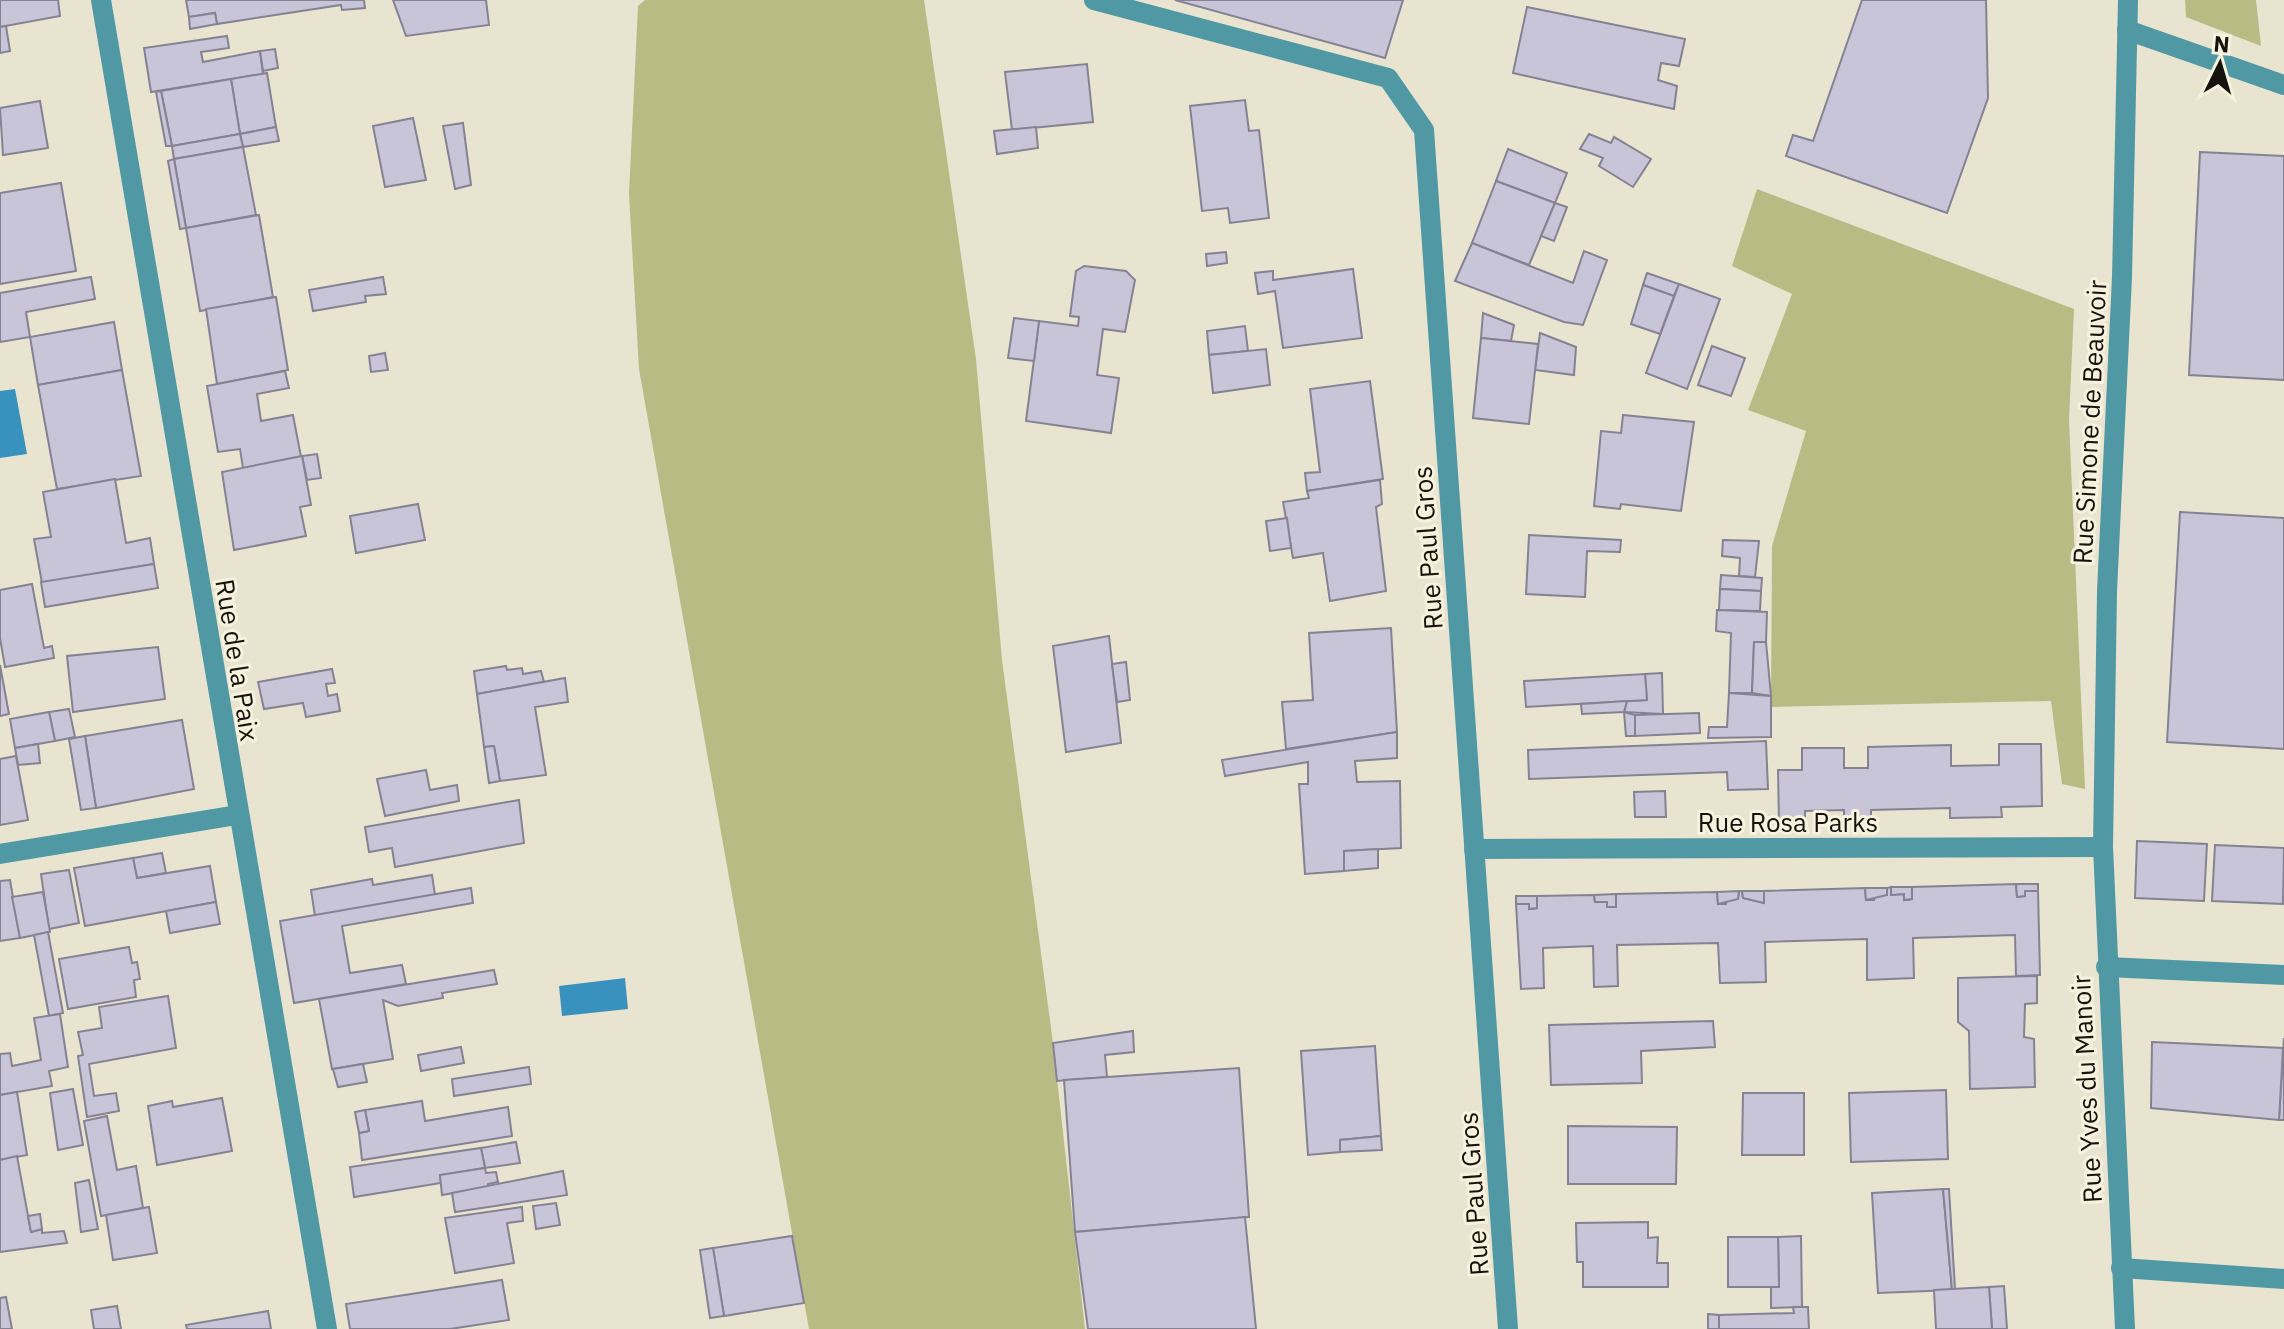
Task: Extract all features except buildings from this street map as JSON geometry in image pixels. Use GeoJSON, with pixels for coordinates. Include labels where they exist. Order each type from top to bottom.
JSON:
{"type":"FeatureCollection","features":[{"type":"Feature","properties":{"kind":"street","name":"Rue de la Paix"},"geometry":{"type":"LineString","coordinates":[[101,0],[237,815],[327,1329]]}},
{"type":"Feature","properties":{"kind":"street","name":"Rue Paul Gros"},"geometry":{"type":"LineString","coordinates":[[1094,0],[1388,78],[1424,130],[1508,1329]]}},
{"type":"Feature","properties":{"kind":"street","name":"Rue Simone de Beauvoir"},"geometry":{"type":"LineString","coordinates":[[2103,847],[2107,591],[2122,277],[2128,0]]}},
{"type":"Feature","properties":{"kind":"street"},"geometry":{"type":"LineString","coordinates":[[2127,30],[2284,85]]}},
{"type":"Feature","properties":{"kind":"street"},"geometry":{"type":"LineString","coordinates":[[0,854],[237,815]]}},
{"type":"Feature","properties":{"kind":"street","name":"Rue Rosa Parks"},"geometry":{"type":"LineString","coordinates":[[1474,849],[2103,847]]}},
{"type":"Feature","properties":{"kind":"street","name":"Rue Yves du Manoir"},"geometry":{"type":"LineString","coordinates":[[2103,847],[2106,967],[2125,1329]]}},
{"type":"Feature","properties":{"kind":"street"},"geometry":{"type":"LineString","coordinates":[[2106,967],[2284,975]]}},
{"type":"Feature","properties":{"kind":"street"},"geometry":{"type":"LineString","coordinates":[[2121,1268],[2284,1279]]}},
{"type":"Feature","properties":{"kind":"green space"},"geometry":{"type":"Polygon","coordinates":[[[645,0],[924,0],[976,359],[1002,660],[1053,1043],[1085,1329],[809,1329],[639,369],[629,194],[638,6],[645,0]]]}},
{"type":"Feature","properties":{"kind":"green space"},"geometry":{"type":"Polygon","coordinates":[[[2185,0],[2256,0],[2261,46],[2186,17],[2185,0]]]}},
{"type":"Feature","properties":{"kind":"green space"},"geometry":{"type":"Polygon","coordinates":[[[1757,189],[2074,309],[2069,420],[2085,789],[2062,784],[2051,701],[1771,707],[1772,546],[1806,431],[1748,410],[1792,294],[1732,266],[1757,189]]]}},
{"type":"Feature","properties":{"kind":"water"},"geometry":{"type":"Polygon","coordinates":[[[15,389],[27,454],[0,458],[0,391],[15,389]]]}},
{"type":"Feature","properties":{"kind":"water"},"geometry":{"type":"Polygon","coordinates":[[[625,978],[628,1009],[562,1016],[559,986],[625,978]]]}}]}
